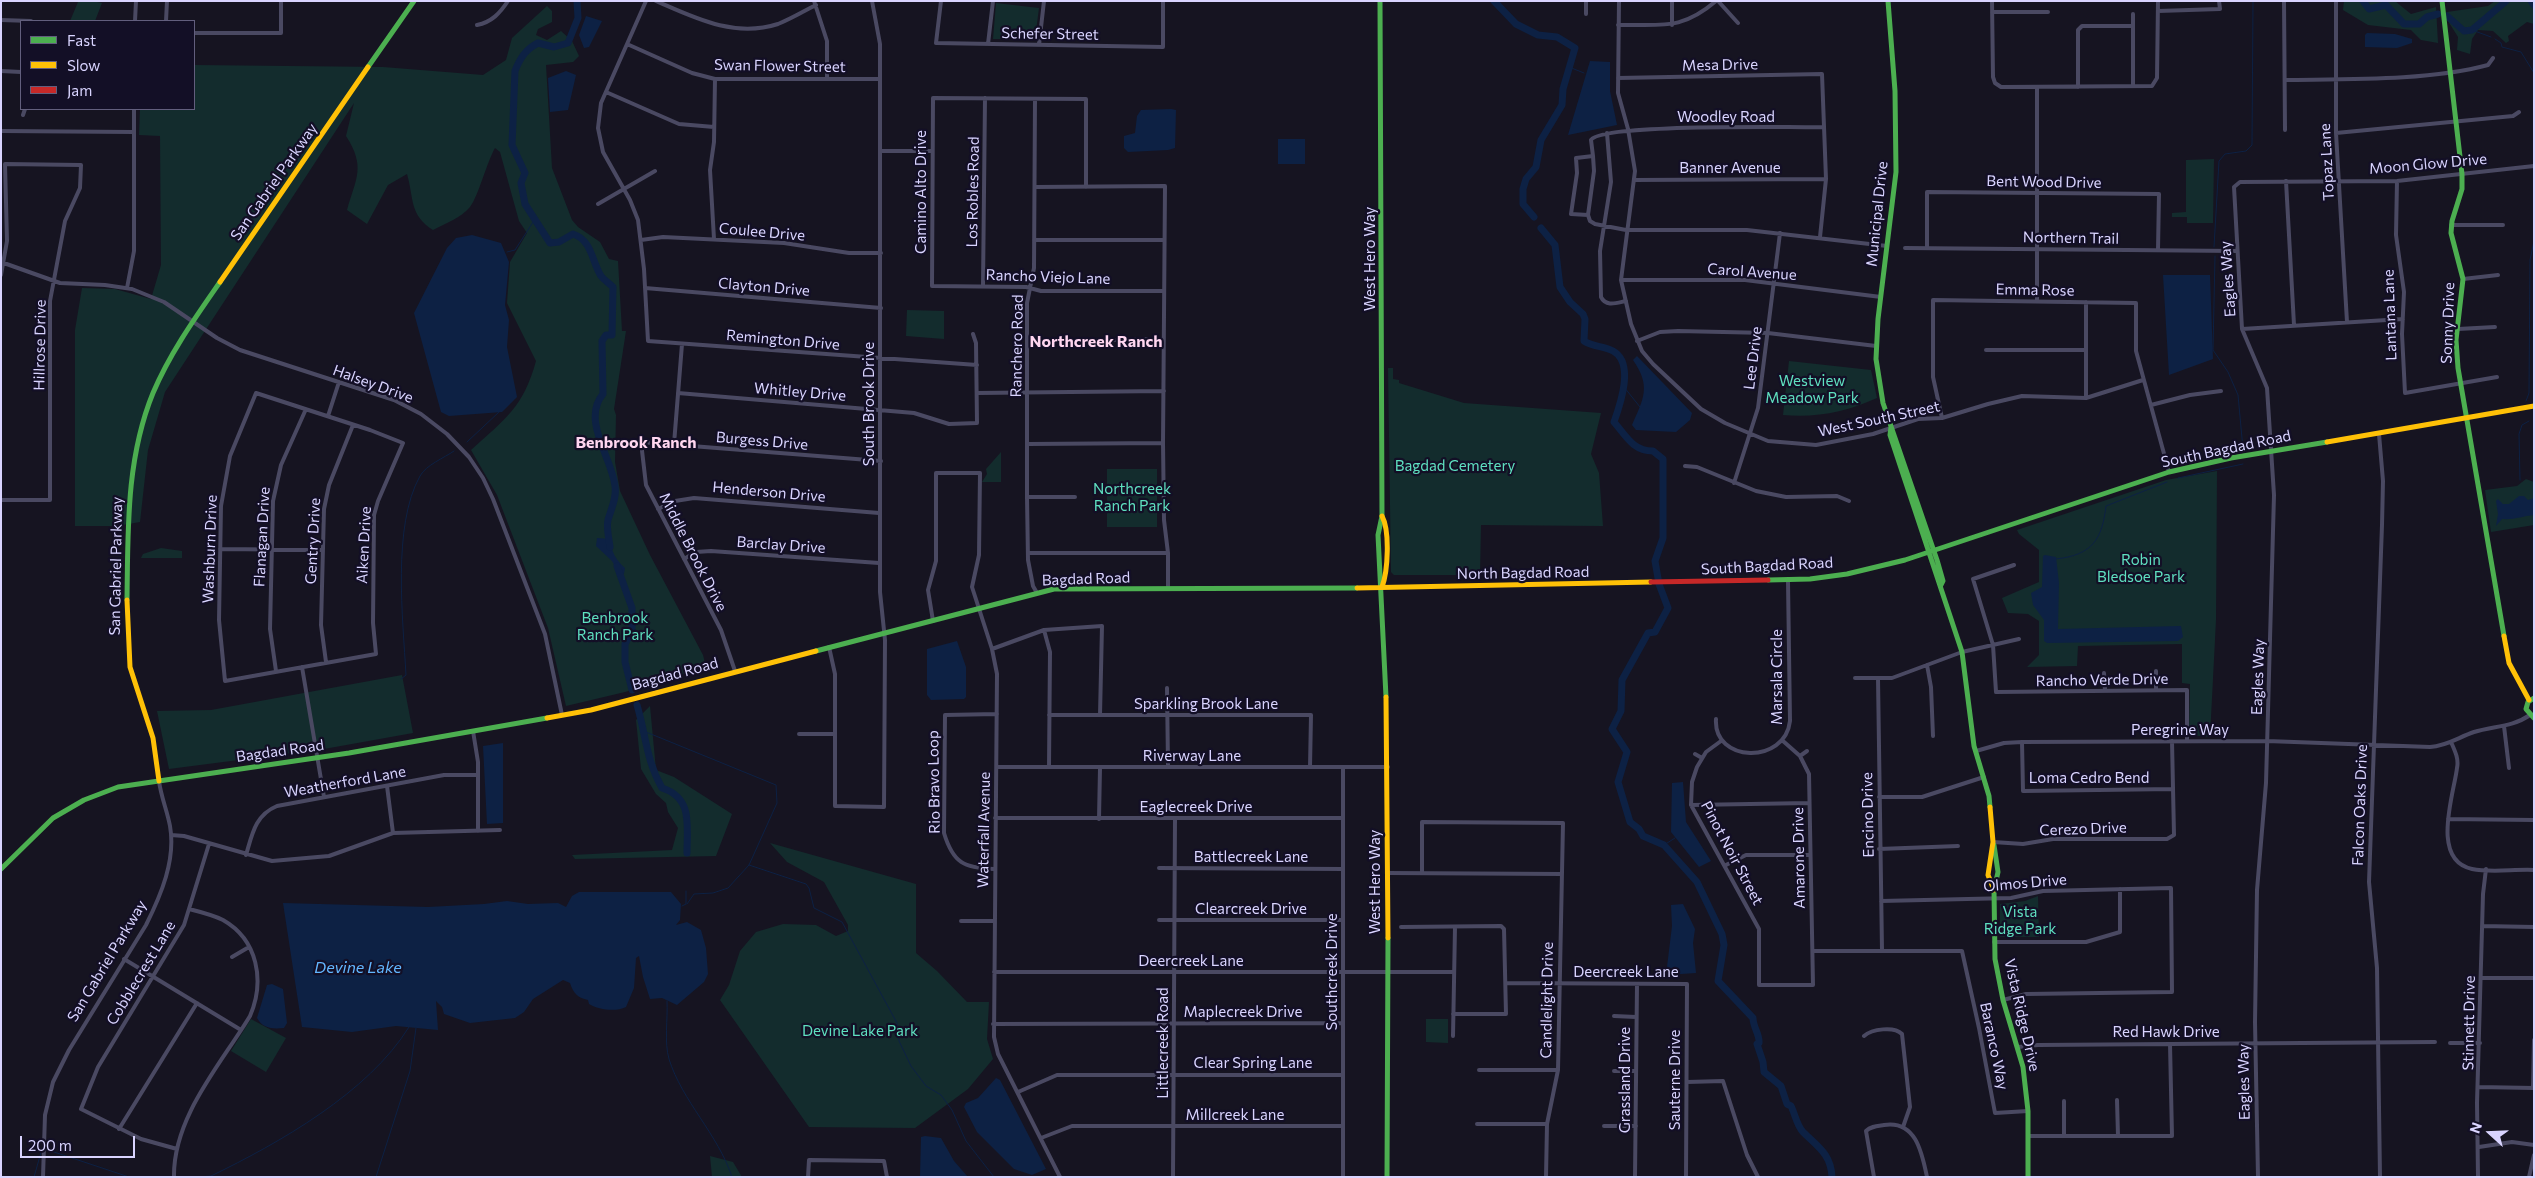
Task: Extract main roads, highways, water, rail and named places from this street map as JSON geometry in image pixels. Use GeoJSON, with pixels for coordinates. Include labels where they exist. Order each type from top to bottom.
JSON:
{"type":"FeatureCollection","features":[{"type":"Feature","properties":{"kind":"water"},"geometry":{"type":"Polygon","coordinates":[[[586,16],[602,21],[589,47],[584,48],[579,35],[586,16]]]}},
{"type":"Feature","properties":{"kind":"water"},"geometry":{"type":"Polygon","coordinates":[[[2367,33],[2395,34],[2412,39],[2412,43],[2397,48],[2365,47],[2365,35],[2367,33]]]}},
{"type":"Feature","properties":{"kind":"water"},"geometry":{"type":"Polygon","coordinates":[[[1590,61],[1610,62],[1610,91],[1617,125],[1568,135],[1590,61]]]}},
{"type":"Feature","properties":{"kind":"water"},"geometry":{"type":"Polygon","coordinates":[[[566,71],[576,75],[568,110],[550,112],[548,78],[566,71]]]}},
{"type":"Feature","properties":{"kind":"water"},"geometry":{"type":"Polygon","coordinates":[[[1141,110],[1176,110],[1175,148],[1128,152],[1124,148],[1124,136],[1135,133],[1137,116],[1141,110]]]}},
{"type":"Feature","properties":{"kind":"water"},"geometry":{"type":"Polygon","coordinates":[[[1278,139],[1305,139],[1305,164],[1278,164],[1278,139]]]}},
{"type":"Feature","properties":{"kind":"water"},"geometry":{"type":"Polygon","coordinates":[[[472,235],[501,243],[509,262],[505,305],[509,320],[507,347],[517,397],[502,412],[449,416],[441,412],[414,313],[447,248],[456,238],[472,235]]]}},
{"type":"Feature","properties":{"kind":"water"},"geometry":{"type":"Polygon","coordinates":[[[2163,275],[2210,275],[2213,359],[2169,375],[2163,275]]]}},
{"type":"Feature","properties":{"kind":"water"},"geometry":{"type":"Polygon","coordinates":[[[1637,356],[1692,413],[1690,420],[1676,432],[1636,430],[1632,425],[1644,392],[1642,377],[1633,360],[1637,356]]]}},
{"type":"Feature","properties":{"kind":"water"},"geometry":{"type":"Polygon","coordinates":[[[2519,496],[2524,496],[2528,500],[2534,498],[2534,515],[2502,519],[2496,526],[2498,514],[2496,501],[2498,499],[2503,504],[2509,504],[2519,496]]]}},
{"type":"Feature","properties":{"kind":"water"},"geometry":{"type":"Polygon","coordinates":[[[597,538],[611,539],[615,555],[625,568],[624,574],[618,572],[612,561],[596,546],[597,538]]]}},
{"type":"Feature","properties":{"kind":"water"},"geometry":{"type":"Polygon","coordinates":[[[2043,556],[2056,557],[2059,583],[2058,629],[2181,626],[2183,637],[2178,641],[2047,643],[2044,641],[2044,620],[2033,605],[2031,593],[2042,587],[2043,556]]]}},
{"type":"Feature","properties":{"kind":"water"},"geometry":{"type":"Polygon","coordinates":[[[957,641],[966,667],[966,697],[964,699],[931,700],[927,695],[927,649],[957,641]]]}},
{"type":"Feature","properties":{"kind":"water"},"geometry":{"type":"Polygon","coordinates":[[[503,743],[503,823],[487,824],[483,746],[503,743]]]}},
{"type":"Feature","properties":{"kind":"water"},"geometry":{"type":"Polygon","coordinates":[[[1683,782],[1686,822],[1711,861],[1699,867],[1671,832],[1672,783],[1683,782]]]}},
{"type":"Feature","properties":{"kind":"water","name":"Devine Lake"},"geometry":{"type":"Polygon","coordinates":[[[579,892],[671,892],[681,904],[680,920],[676,925],[687,922],[701,930],[706,948],[708,974],[704,982],[677,1005],[662,998],[650,999],[639,956],[636,958],[634,988],[626,1007],[622,1009],[608,1010],[593,1006],[589,1004],[588,1000],[576,994],[570,983],[563,980],[533,999],[524,1012],[515,1018],[470,1023],[444,1014],[442,1007],[436,1001],[438,1030],[396,1026],[352,1032],[302,1027],[283,903],[428,907],[507,901],[528,904],[558,903],[566,907],[572,896],[579,892]]]}},
{"type":"Feature","properties":{"kind":"water"},"geometry":{"type":"Polygon","coordinates":[[[1683,904],[1695,929],[1693,943],[1696,973],[1666,975],[1672,926],[1671,905],[1683,904]]]}},
{"type":"Feature","properties":{"kind":"water"},"geometry":{"type":"Polygon","coordinates":[[[272,984],[283,989],[287,1023],[284,1028],[265,1026],[257,1018],[267,985],[272,984]]]}},
{"type":"Feature","properties":{"kind":"water"},"geometry":{"type":"Polygon","coordinates":[[[996,1078],[1000,1080],[1046,1169],[1032,1175],[1014,1169],[977,1132],[964,1107],[966,1103],[978,1098],[996,1078]]]}},
{"type":"Feature","properties":{"kind":"water"},"geometry":{"type":"Polygon","coordinates":[[[921,1137],[941,1138],[954,1161],[968,1177],[920,1177],[921,1137]]]}},
{"type":"Feature","properties":{"kind":"waterway"},"geometry":{"type":"LineString","coordinates":[[577,1],[578,18],[568,43],[554,47],[538,43],[527,51],[517,66],[515,71],[512,145],[525,173],[521,183],[525,204],[550,243],[559,242],[573,234],[579,237],[588,246],[601,276],[613,287],[612,335],[606,335],[602,341],[603,394],[597,404],[595,415],[596,427],[615,486],[614,499],[607,523],[610,547]]}},
{"type":"Feature","properties":{"kind":"waterway"},"geometry":{"type":"LineString","coordinates":[[1494,1],[1516,24],[1538,35],[1557,37],[1575,48],[1563,89],[1562,105],[1541,140],[1536,167],[1526,179],[1523,189],[1523,204],[1534,217]]}},
{"type":"Feature","properties":{"kind":"waterway"},"geometry":{"type":"LineString","coordinates":[[2214,247],[2219,161],[2225,154],[2246,151],[2252,145],[2253,1]]}},
{"type":"Feature","properties":{"kind":"waterway"},"geometry":{"type":"LineString","coordinates":[[2363,1],[2369,9],[2386,5],[2404,24],[2419,24],[2427,17],[2438,14]]}},
{"type":"Feature","properties":{"kind":"waterway"},"geometry":{"type":"LineString","coordinates":[[2447,16],[2464,31],[2472,30],[2506,1]]}},
{"type":"Feature","properties":{"kind":"waterway"},"geometry":{"type":"LineString","coordinates":[[2531,1],[2534,5]]}},
{"type":"Feature","properties":{"kind":"waterway"},"geometry":{"type":"LineString","coordinates":[[2472,30],[2491,37]]}},
{"type":"Feature","properties":{"kind":"waterway"},"geometry":{"type":"LineString","coordinates":[[2495,39],[2501,43],[2502,47],[2521,52],[2534,73]]}},
{"type":"Feature","properties":{"kind":"waterway"},"geometry":{"type":"LineString","coordinates":[[1569,67],[1584,73]]}},
{"type":"Feature","properties":{"kind":"waterway"},"geometry":{"type":"LineString","coordinates":[[507,252],[515,250],[535,219]]}},
{"type":"Feature","properties":{"kind":"waterway"},"geometry":{"type":"LineString","coordinates":[[1541,228],[1555,245],[1560,287],[1570,302],[1583,314],[1585,319],[1584,341],[1613,351],[1620,357],[1625,374],[1624,385],[1614,422],[1635,446],[1653,451],[1663,459],[1663,538],[1655,561],[1659,584],[1668,608],[1655,632],[1648,633],[1622,680],[1621,711],[1612,729],[1627,752],[1618,782],[1630,822],[1639,829],[1643,836],[1664,845],[1697,882],[1722,934],[1724,945],[1718,981],[1753,1018],[1764,1072],[1781,1086],[1787,1104],[1791,1106],[1801,1129],[1819,1147],[1829,1162],[1832,1177]]}},
{"type":"Feature","properties":{"kind":"waterway"},"geometry":{"type":"LineString","coordinates":[[2526,401],[2529,393],[2530,260],[2534,241]]}},
{"type":"Feature","properties":{"kind":"waterway"},"geometry":{"type":"LineString","coordinates":[[2215,256],[2213,350],[2228,372],[2238,395],[2243,449]]}},
{"type":"Feature","properties":{"kind":"waterway"},"geometry":{"type":"LineString","coordinates":[[1624,387],[1640,407]]}},
{"type":"Feature","properties":{"kind":"waterway"},"geometry":{"type":"LineString","coordinates":[[467,442],[499,412]]}},
{"type":"Feature","properties":{"kind":"waterway"},"geometry":{"type":"LineString","coordinates":[[2520,480],[2519,434],[2522,425],[2529,421]]}},
{"type":"Feature","properties":{"kind":"waterway"},"geometry":{"type":"LineString","coordinates":[[401,679],[406,675],[401,573],[402,546],[411,497],[423,472],[454,451]]}},
{"type":"Feature","properties":{"kind":"waterway"},"geometry":{"type":"LineString","coordinates":[[2178,478],[2243,464]]}},
{"type":"Feature","properties":{"kind":"waterway"},"geometry":{"type":"LineString","coordinates":[[2056,559],[2078,554],[2093,544],[2102,528],[2106,506],[2167,482]]}},
{"type":"Feature","properties":{"kind":"waterway"},"geometry":{"type":"LineString","coordinates":[[617,566],[632,608],[632,631],[625,644],[625,662],[632,690]]}},
{"type":"Feature","properties":{"kind":"waterway"},"geometry":{"type":"LineString","coordinates":[[637,705],[649,757],[657,778],[662,788],[679,798],[684,806],[687,823],[687,853]]}},
{"type":"Feature","properties":{"kind":"waterway"},"geometry":{"type":"LineString","coordinates":[[646,732],[776,785],[777,803],[749,865],[728,888],[713,893],[694,894],[687,904]]}},
{"type":"Feature","properties":{"kind":"waterway"},"geometry":{"type":"LineString","coordinates":[[1664,845],[1675,838]]}},
{"type":"Feature","properties":{"kind":"waterway"},"geometry":{"type":"LineString","coordinates":[[749,865],[806,884],[809,888],[814,908],[842,922],[897,1023],[899,1041],[911,1066],[926,1086],[941,1095],[952,1110],[966,1141],[994,1177]]}},
{"type":"Feature","properties":{"kind":"waterway"},"geometry":{"type":"LineString","coordinates":[[682,906],[686,904],[686,891]]}},
{"type":"Feature","properties":{"kind":"waterway"},"geometry":{"type":"LineString","coordinates":[[667,1001],[666,1038],[669,1059],[682,1089],[718,1146],[732,1177]]}},
{"type":"Feature","properties":{"kind":"waterway"},"geometry":{"type":"LineString","coordinates":[[200,1177],[211,1176],[237,1163],[293,1132],[320,1114],[370,1073],[392,1051],[409,1027]]}},
{"type":"Feature","properties":{"kind":"waterway"},"geometry":{"type":"LineString","coordinates":[[376,1177],[410,1071],[416,1028]]}},
{"type":"Feature","properties":{"kind":"waterway"},"geometry":{"type":"LineString","coordinates":[[34,1177],[42,1149]]}},
{"type":"Feature","properties":{"kind":"waterway"},"geometry":{"type":"LineString","coordinates":[[45,1149],[129,1177]]}},
{"type":"Feature","properties":{"kind":"district","name":"Northcreek Ranch"},"geometry":{"type":"Point","coordinates":[1096,342]}},
{"type":"Feature","properties":{"kind":"district","name":"Benbrook Ranch"},"geometry":{"type":"Point","coordinates":[636,443]}},
{"type":"Feature","properties":{"kind":"park label","name":"Westview Meadow Park"},"geometry":{"type":"Point","coordinates":[1812,390]}},
{"type":"Feature","properties":{"kind":"park label","name":"Bagdad Cemetery"},"geometry":{"type":"Point","coordinates":[1455,466]}},
{"type":"Feature","properties":{"kind":"park label","name":"Northcreek Ranch Park"},"geometry":{"type":"Point","coordinates":[1132,498]}},
{"type":"Feature","properties":{"kind":"park label","name":"Robin Bledsoe Park"},"geometry":{"type":"Point","coordinates":[2141,568]}},
{"type":"Feature","properties":{"kind":"park label","name":"Benbrook Ranch Park"},"geometry":{"type":"Point","coordinates":[615,626]}},
{"type":"Feature","properties":{"kind":"park label","name":"Vista Ridge Park"},"geometry":{"type":"Point","coordinates":[2020,920]}},
{"type":"Feature","properties":{"kind":"park label","name":"Devine Lake Park"},"geometry":{"type":"Point","coordinates":[860,1031]}}]}
